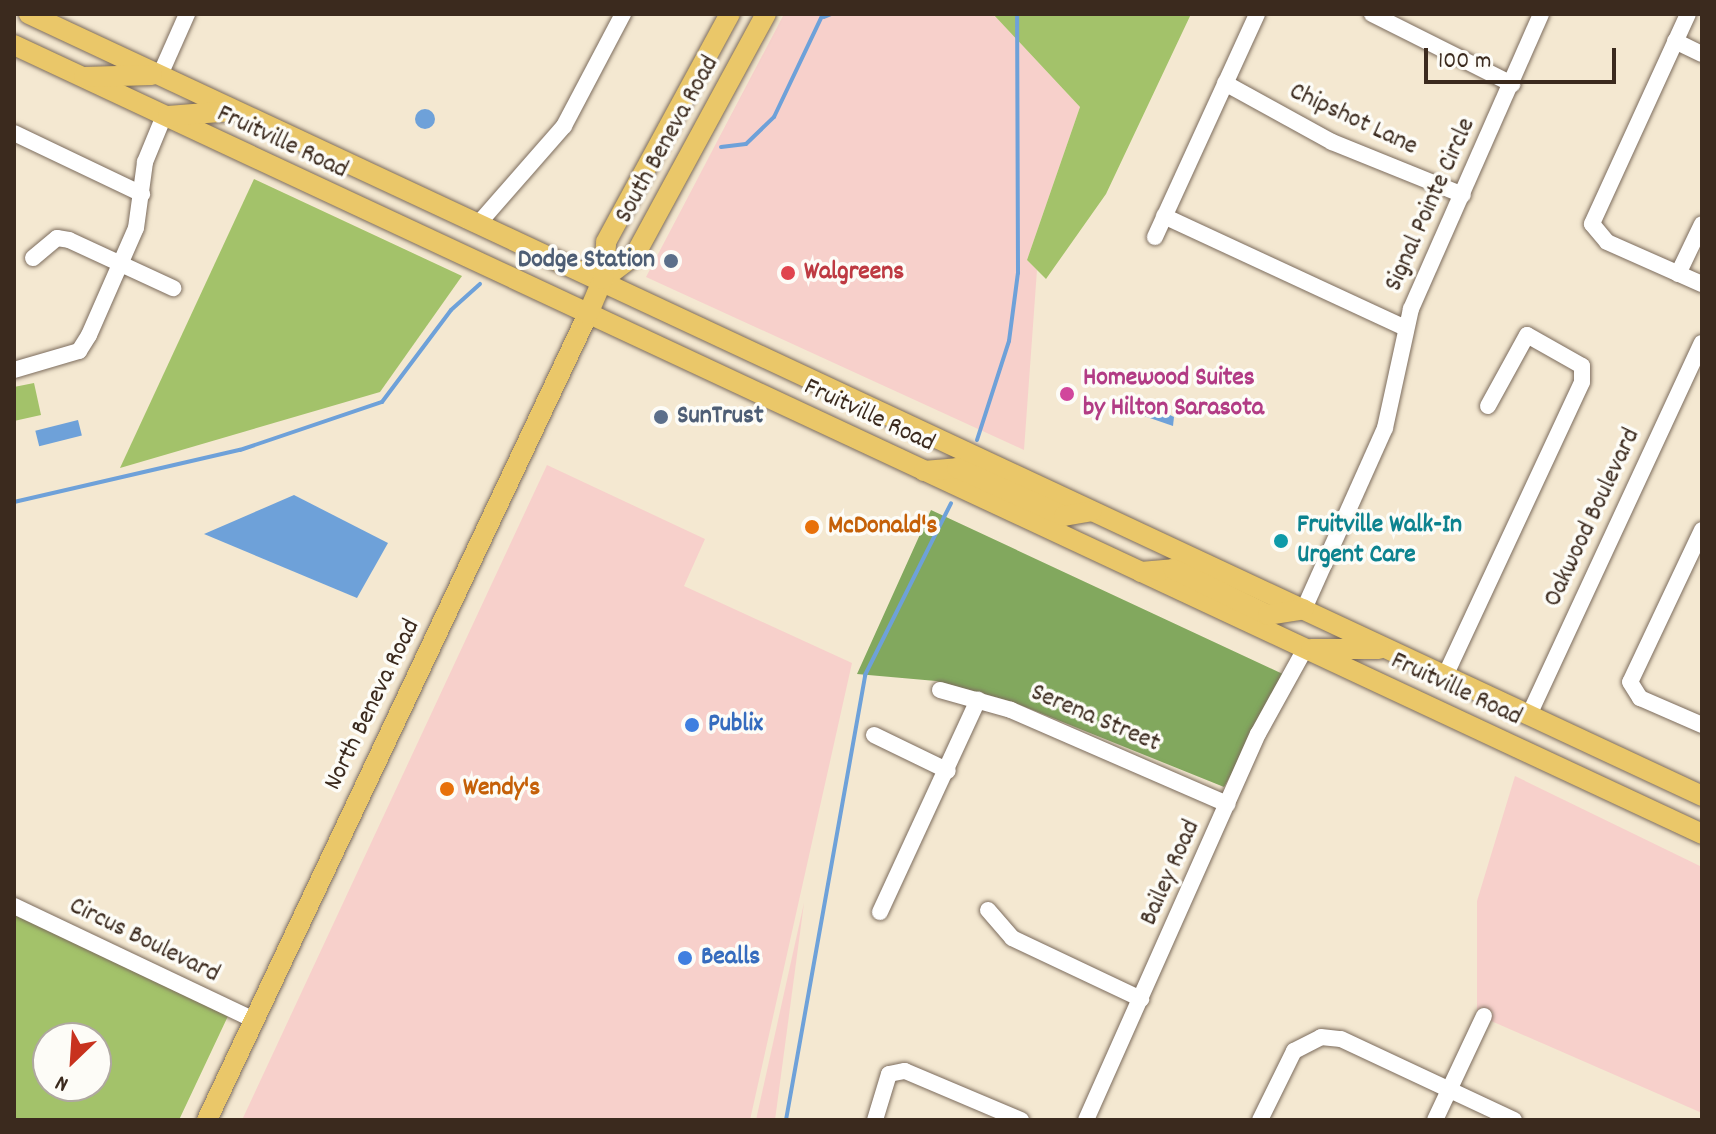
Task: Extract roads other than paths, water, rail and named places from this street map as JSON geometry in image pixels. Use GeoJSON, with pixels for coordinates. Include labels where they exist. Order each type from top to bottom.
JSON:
{"type":"FeatureCollection","features":[{"type":"Feature","properties":{"kind":"main road","name":"Fruitville Road"},"geometry":{"type":"LineString","coordinates":[[29,14],[603,279],[1702,796]]}},
{"type":"Feature","properties":{"kind":"main road","name":"South Beneva Road"},"geometry":{"type":"LineString","coordinates":[[588,314],[603,279],[606,242],[730,14]]}},
{"type":"Feature","properties":{"kind":"main road","name":"South Beneva Road"},"geometry":{"type":"LineString","coordinates":[[603,279],[635,255],[766,14]]}},
{"type":"Feature","properties":{"kind":"main road","name":"Fruitville Road"},"geometry":{"type":"LineString","coordinates":[[14,45],[1702,834]]}},
{"type":"Feature","properties":{"kind":"main road"},"geometry":{"type":"LineString","coordinates":[[80,77],[160,75]]}},
{"type":"Feature","properties":{"kind":"main road"},"geometry":{"type":"LineString","coordinates":[[164,116],[236,111]]}},
{"type":"Feature","properties":{"kind":"main road","name":"North Beneva Road"},"geometry":{"type":"LineString","coordinates":[[207,1120],[588,314]]}},
{"type":"Feature","properties":{"kind":"main road"},"geometry":{"type":"LineString","coordinates":[[924,471],[957,468],[1064,516],[1092,511]]}},
{"type":"Feature","properties":{"kind":"main road"},"geometry":{"type":"LineString","coordinates":[[1137,572],[1173,569],[1268,615],[1304,609]]}},
{"type":"Feature","properties":{"kind":"main road"},"geometry":{"type":"LineString","coordinates":[[1305,649],[1387,649]]}},
{"type":"Feature","properties":{"kind":"street"},"geometry":{"type":"LineString","coordinates":[[160,75],[187,14]]}},
{"type":"Feature","properties":{"kind":"street"},"geometry":{"type":"LineString","coordinates":[[479,223],[564,126],[623,14]]}},
{"type":"Feature","properties":{"kind":"street"},"geometry":{"type":"LineString","coordinates":[[1155,237],[1257,14]]}},
{"type":"Feature","properties":{"kind":"street"},"geometry":{"type":"LineString","coordinates":[[1372,14],[1512,84]]}},
{"type":"Feature","properties":{"kind":"street","name":"Signal Pointe Circle"},"geometry":{"type":"LineString","coordinates":[[1304,609],[1385,428],[1403,327],[1541,14]]}},
{"type":"Feature","properties":{"kind":"street"},"geometry":{"type":"LineString","coordinates":[[1688,14],[1592,224],[1607,242],[1702,284]]}},
{"type":"Feature","properties":{"kind":"street"},"geometry":{"type":"LineString","coordinates":[[1675,41],[1702,54]]}},
{"type":"Feature","properties":{"kind":"street","name":"Chipshot Lane"},"geometry":{"type":"LineString","coordinates":[[1225,83],[1332,142],[1463,195]]}},
{"type":"Feature","properties":{"kind":"street"},"geometry":{"type":"LineString","coordinates":[[14,370],[79,351],[121,263],[164,116]]}},
{"type":"Feature","properties":{"kind":"street"},"geometry":{"type":"LineString","coordinates":[[14,133],[142,194]]}},
{"type":"Feature","properties":{"kind":"street","name":"Signal Pointe Circle"},"geometry":{"type":"LineString","coordinates":[[1164,216],[1403,327]]}},
{"type":"Feature","properties":{"kind":"street"},"geometry":{"type":"LineString","coordinates":[[1678,274],[1702,224]]}},
{"type":"Feature","properties":{"kind":"street"},"geometry":{"type":"LineString","coordinates":[[33,258],[57,238],[173,288]]}},
{"type":"Feature","properties":{"kind":"street"},"geometry":{"type":"LineString","coordinates":[[1445,676],[1584,373],[1574,357],[1527,335],[1488,406]]}},
{"type":"Feature","properties":{"kind":"street","name":"Oakwood Boulevard"},"geometry":{"type":"LineString","coordinates":[[1529,715],[1702,343]]}},
{"type":"Feature","properties":{"kind":"street"},"geometry":{"type":"LineString","coordinates":[[1702,530],[1630,682],[1640,698],[1702,725]]}},
{"type":"Feature","properties":{"kind":"street","name":"Bailey Road"},"geometry":{"type":"LineString","coordinates":[[1086,1120],[1227,804],[1305,649]]}},
{"type":"Feature","properties":{"kind":"street","name":"Serena Street"},"geometry":{"type":"LineString","coordinates":[[940,690],[978,700],[1227,804]]}},
{"type":"Feature","properties":{"kind":"street"},"geometry":{"type":"LineString","coordinates":[[880,912],[948,771],[978,700]]}},
{"type":"Feature","properties":{"kind":"street"},"geometry":{"type":"LineString","coordinates":[[874,735],[948,771]]}},
{"type":"Feature","properties":{"kind":"street","name":"Circus Boulevard"},"geometry":{"type":"LineString","coordinates":[[14,906],[254,1020]]}},
{"type":"Feature","properties":{"kind":"street"},"geometry":{"type":"LineString","coordinates":[[988,910],[1012,938],[1141,999]]}},
{"type":"Feature","properties":{"kind":"street"},"geometry":{"type":"LineString","coordinates":[[1435,1120],[1484,1016]]}},
{"type":"Feature","properties":{"kind":"street"},"geometry":{"type":"LineString","coordinates":[[1260,1120],[1288,1060],[1310,1040],[1341,1039],[1514,1120]]}},
{"type":"Feature","properties":{"kind":"street"},"geometry":{"type":"LineString","coordinates":[[875,1120],[889,1074],[919,1072],[1021,1120]]}},
{"type":"Feature","properties":{"kind":"water"},"geometry":{"type":"Polygon","coordinates":[[[425,109],[432,112],[435,119],[432,126],[425,129],[418,126],[415,119],[418,112],[425,109]]]}},
{"type":"Feature","properties":{"kind":"water"},"geometry":{"type":"Polygon","coordinates":[[[1152,406],[1174,417],[1173,426],[1144,416],[1152,406]]]}},
{"type":"Feature","properties":{"kind":"water"},"geometry":{"type":"Polygon","coordinates":[[[78,420],[82,436],[39,446],[35,431],[78,420]]]}},
{"type":"Feature","properties":{"kind":"water"},"geometry":{"type":"Polygon","coordinates":[[[294,495],[388,543],[357,598],[204,534],[294,495]]]}},
{"type":"Feature","properties":{"kind":"waterway"},"geometry":{"type":"LineString","coordinates":[[721,147],[746,144],[774,117],[823,14]]}},
{"type":"Feature","properties":{"kind":"waterway"},"geometry":{"type":"LineString","coordinates":[[824,17],[831,14]]}},
{"type":"Feature","properties":{"kind":"waterway"},"geometry":{"type":"LineString","coordinates":[[977,440],[1009,341],[1018,273],[1017,14]]}},
{"type":"Feature","properties":{"kind":"waterway"},"geometry":{"type":"LineString","coordinates":[[14,502],[240,450],[382,402],[451,310],[480,284]]}},
{"type":"Feature","properties":{"kind":"waterway"},"geometry":{"type":"LineString","coordinates":[[786,1120],[865,675],[951,503]]}},
{"type":"Feature","properties":{"kind":"place","name":"Dodge Station"},"geometry":{"type":"Point","coordinates":[671,261]}},
{"type":"Feature","properties":{"kind":"place","name":"Walgreens"},"geometry":{"type":"Point","coordinates":[788,273]}},
{"type":"Feature","properties":{"kind":"place","name":"Homewood Suites by Hilton Sarasota"},"geometry":{"type":"Point","coordinates":[1067,394]}},
{"type":"Feature","properties":{"kind":"place","name":"SunTrust"},"geometry":{"type":"Point","coordinates":[661,417]}},
{"type":"Feature","properties":{"kind":"place","name":"McDonald's"},"geometry":{"type":"Point","coordinates":[812,527]}},
{"type":"Feature","properties":{"kind":"place","name":"Fruitville Walk-In Urgent Care"},"geometry":{"type":"Point","coordinates":[1281,541]}},
{"type":"Feature","properties":{"kind":"place","name":"Publix"},"geometry":{"type":"Point","coordinates":[692,725]}},
{"type":"Feature","properties":{"kind":"place","name":"Wendy's"},"geometry":{"type":"Point","coordinates":[447,789]}},
{"type":"Feature","properties":{"kind":"place","name":"Bealls"},"geometry":{"type":"Point","coordinates":[685,958]}}]}
